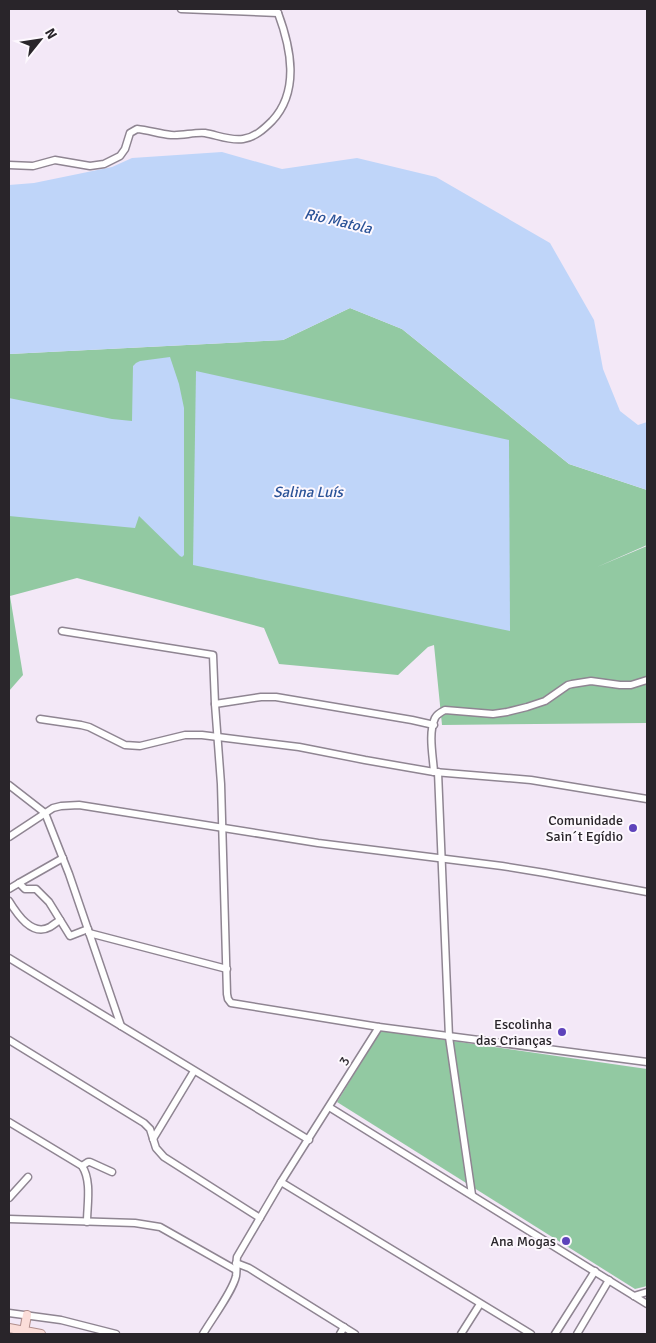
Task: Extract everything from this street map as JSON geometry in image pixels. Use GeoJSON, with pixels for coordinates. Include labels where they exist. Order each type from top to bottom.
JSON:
{"type":"FeatureCollection","features":[{"type":"Feature","properties":{"kind":"main road"},"geometry":{"type":"LineString","coordinates":[[24,1331],[27,1315]]}},
{"type":"Feature","properties":{"kind":"main road"},"geometry":{"type":"LineString","coordinates":[[9,1328],[41,1334]]}},
{"type":"Feature","properties":{"kind":"street"},"geometry":{"type":"LineString","coordinates":[[9,166],[33,166],[55,160],[90,166],[104,164],[120,156],[125,149],[130,133],[137,129],[169,135],[198,133],[242,139],[255,136],[266,127],[282,108],[290,86],[289,47],[279,11],[181,9]]}},
{"type":"Feature","properties":{"kind":"street"},"geometry":{"type":"LineString","coordinates":[[62,631],[213,655],[221,784],[227,994],[231,1003],[449,1037],[647,1062]]}},
{"type":"Feature","properties":{"kind":"street"},"geometry":{"type":"LineString","coordinates":[[472,1195],[449,1037],[436,772],[432,745],[435,717],[445,710],[493,714],[527,708],[545,701],[572,684],[591,681],[620,686],[647,680]]}},
{"type":"Feature","properties":{"kind":"street"},"geometry":{"type":"LineString","coordinates":[[215,704],[261,697],[276,697],[434,725]]}},
{"type":"Feature","properties":{"kind":"street"},"geometry":{"type":"LineString","coordinates":[[40,719],[89,727],[125,745],[146,745],[185,735],[202,735],[299,747],[436,772],[531,780],[647,799]]}},
{"type":"Feature","properties":{"kind":"street"},"geometry":{"type":"LineString","coordinates":[[9,785],[44,813],[63,858],[121,1026]]}},
{"type":"Feature","properties":{"kind":"street"},"geometry":{"type":"LineString","coordinates":[[9,837],[53,808],[79,805],[318,843],[545,873],[647,892]]}},
{"type":"Feature","properties":{"kind":"street"},"geometry":{"type":"LineString","coordinates":[[9,889],[63,858]]}},
{"type":"Feature","properties":{"kind":"street"},"geometry":{"type":"LineString","coordinates":[[19,883],[25,889],[36,889],[49,902],[70,936],[88,931],[227,969]]}},
{"type":"Feature","properties":{"kind":"street"},"geometry":{"type":"LineString","coordinates":[[9,901],[24,921],[36,929],[48,928],[60,920]]}},
{"type":"Feature","properties":{"kind":"street"},"geometry":{"type":"LineString","coordinates":[[9,958],[308,1140]]}},
{"type":"Feature","properties":{"kind":"street","name":"3"},"geometry":{"type":"LineString","coordinates":[[203,1334],[236,1277],[237,1257],[281,1182],[379,1027]]}},
{"type":"Feature","properties":{"kind":"street"},"geometry":{"type":"LineString","coordinates":[[9,1040],[144,1123],[150,1129],[156,1148],[164,1157],[260,1218]]}},
{"type":"Feature","properties":{"kind":"street"},"geometry":{"type":"LineString","coordinates":[[153,1139],[194,1071]]}},
{"type":"Feature","properties":{"kind":"street"},"geometry":{"type":"LineString","coordinates":[[329,1107],[647,1304]]}},
{"type":"Feature","properties":{"kind":"street"},"geometry":{"type":"LineString","coordinates":[[9,1122],[82,1166],[86,1173],[88,1189],[87,1222]]}},
{"type":"Feature","properties":{"kind":"street"},"geometry":{"type":"LineString","coordinates":[[82,1166],[90,1162],[112,1172]]}},
{"type":"Feature","properties":{"kind":"street"},"geometry":{"type":"LineString","coordinates":[[9,1198],[28,1177]]}},
{"type":"Feature","properties":{"kind":"street"},"geometry":{"type":"LineString","coordinates":[[281,1182],[530,1334]]}},
{"type":"Feature","properties":{"kind":"street"},"geometry":{"type":"LineString","coordinates":[[9,1219],[135,1223],[160,1226],[236,1266],[249,1268],[355,1334]]}},
{"type":"Feature","properties":{"kind":"street"},"geometry":{"type":"LineString","coordinates":[[555,1334],[595,1271]]}},
{"type":"Feature","properties":{"kind":"street"},"geometry":{"type":"LineString","coordinates":[[577,1334],[609,1280]]}},
{"type":"Feature","properties":{"kind":"street"},"geometry":{"type":"LineString","coordinates":[[634,1296],[647,1292]]}},
{"type":"Feature","properties":{"kind":"street"},"geometry":{"type":"LineString","coordinates":[[461,1334],[480,1304]]}},
{"type":"Feature","properties":{"kind":"street"},"geometry":{"type":"LineString","coordinates":[[9,1313],[61,1320],[116,1334]]}},
{"type":"Feature","properties":{"kind":"street"},"geometry":{"type":"LineString","coordinates":[[340,1334],[344,1327]]}},
{"type":"Feature","properties":{"kind":"green space"},"geometry":{"type":"Polygon","coordinates":[[[350,308],[402,329],[569,464],[647,490],[647,545],[597,567],[647,546],[647,723],[442,725],[434,645],[428,647],[398,675],[279,664],[264,628],[77,578],[10,596],[23,675],[9,691],[9,354],[283,340],[350,308]]]}},
{"type":"Feature","properties":{"kind":"green space"},"geometry":{"type":"Polygon","coordinates":[[[384,1031],[647,1069],[647,1286],[635,1289],[337,1102],[380,1032],[384,1031]]]}},
{"type":"Feature","properties":{"kind":"water","name":"Rio Matola"},"geometry":{"type":"Polygon","coordinates":[[[222,152],[282,169],[357,158],[436,177],[550,243],[594,320],[603,369],[620,411],[638,425],[647,422],[647,490],[569,464],[402,329],[350,308],[283,340],[9,354],[9,185],[34,183],[112,167],[132,158],[222,152]]]}},
{"type":"Feature","properties":{"kind":"water"},"geometry":{"type":"Polygon","coordinates":[[[170,357],[179,384],[184,408],[184,555],[182,557],[139,516],[135,528],[9,516],[9,398],[112,419],[132,421],[133,366],[140,361],[170,357]]]}},
{"type":"Feature","properties":{"kind":"water","name":"Salina Luís"},"geometry":{"type":"Polygon","coordinates":[[[196,371],[509,440],[510,631],[193,565],[196,371]]]}},
{"type":"Feature","properties":{"kind":"place","name":"Comunidade Sain´t Egídio"},"geometry":{"type":"Point","coordinates":[633,828]}},
{"type":"Feature","properties":{"kind":"place","name":"Escolinha das Crianças"},"geometry":{"type":"Point","coordinates":[562,1032]}},
{"type":"Feature","properties":{"kind":"place","name":"Ana Mogas"},"geometry":{"type":"Point","coordinates":[566,1241]}}]}
